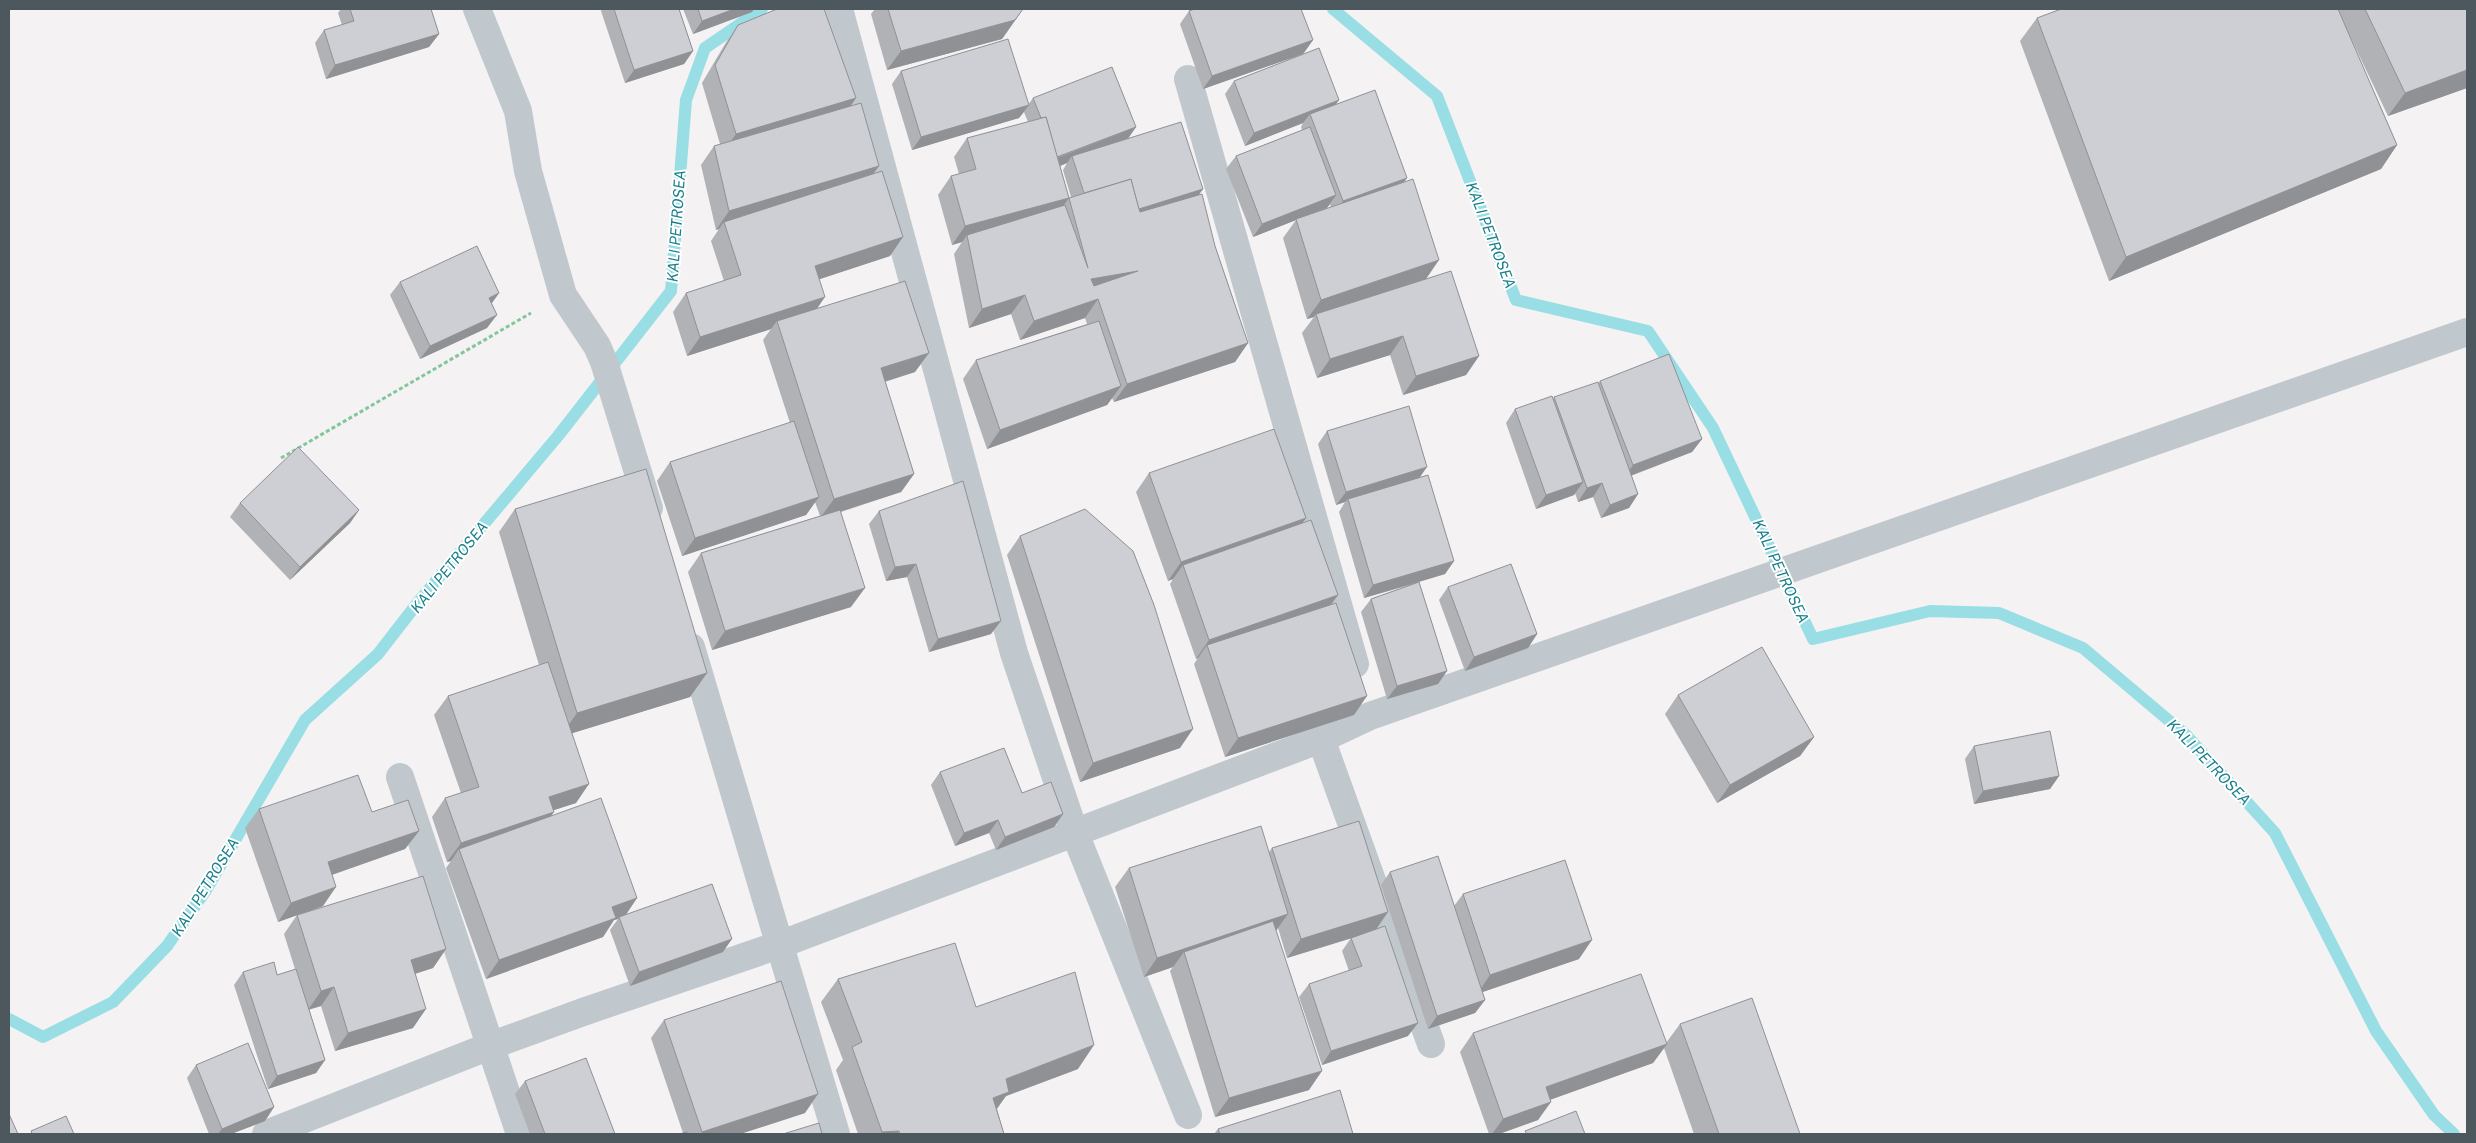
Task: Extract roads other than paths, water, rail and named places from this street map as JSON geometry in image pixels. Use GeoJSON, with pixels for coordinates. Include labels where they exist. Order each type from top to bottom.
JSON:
{"type":"FeatureCollection","features":[{"type":"Feature","properties":{"kind":"street"},"geometry":{"type":"LineString","coordinates":[[477,9],[518,111],[528,171],[563,295],[597,346],[607,370],[655,528]]}},
{"type":"Feature","properties":{"kind":"street"},"geometry":{"type":"LineString","coordinates":[[839,9],[1014,652],[1074,831],[1188,1115]]}},
{"type":"Feature","properties":{"kind":"street"},"geometry":{"type":"LineString","coordinates":[[1188,79],[1370,716]]}},
{"type":"Feature","properties":{"kind":"street"},"geometry":{"type":"LineString","coordinates":[[266,1134],[490,1046],[779,945],[1074,831],[1321,739],[1370,716],[2467,332]]}},
{"type":"Feature","properties":{"kind":"street"},"geometry":{"type":"LineString","coordinates":[[683,623],[836,1134]]}},
{"type":"Feature","properties":{"kind":"street"},"geometry":{"type":"LineString","coordinates":[[1321,739],[1431,1044]]}},
{"type":"Feature","properties":{"kind":"street"},"geometry":{"type":"LineString","coordinates":[[400,778],[520,1134]]}},
{"type":"Feature","properties":{"kind":"waterway","name":"KALI PETROSEA"},"geometry":{"type":"LineString","coordinates":[[9,1019],[43,1037],[113,1002],[167,946],[206,890],[305,720],[378,654],[419,601],[558,436],[671,291],[686,100],[705,48],[762,9]]}},
{"type":"Feature","properties":{"kind":"waterway","name":"KALI PETROSEA"},"geometry":{"type":"LineString","coordinates":[[1333,9],[1437,96],[1516,300],[1648,331],[1713,428],[1813,639],[1930,611],[1999,613],[2083,648],[2186,735],[2275,833],[2376,1031],[2434,1115],[2454,1134]]}}]}
